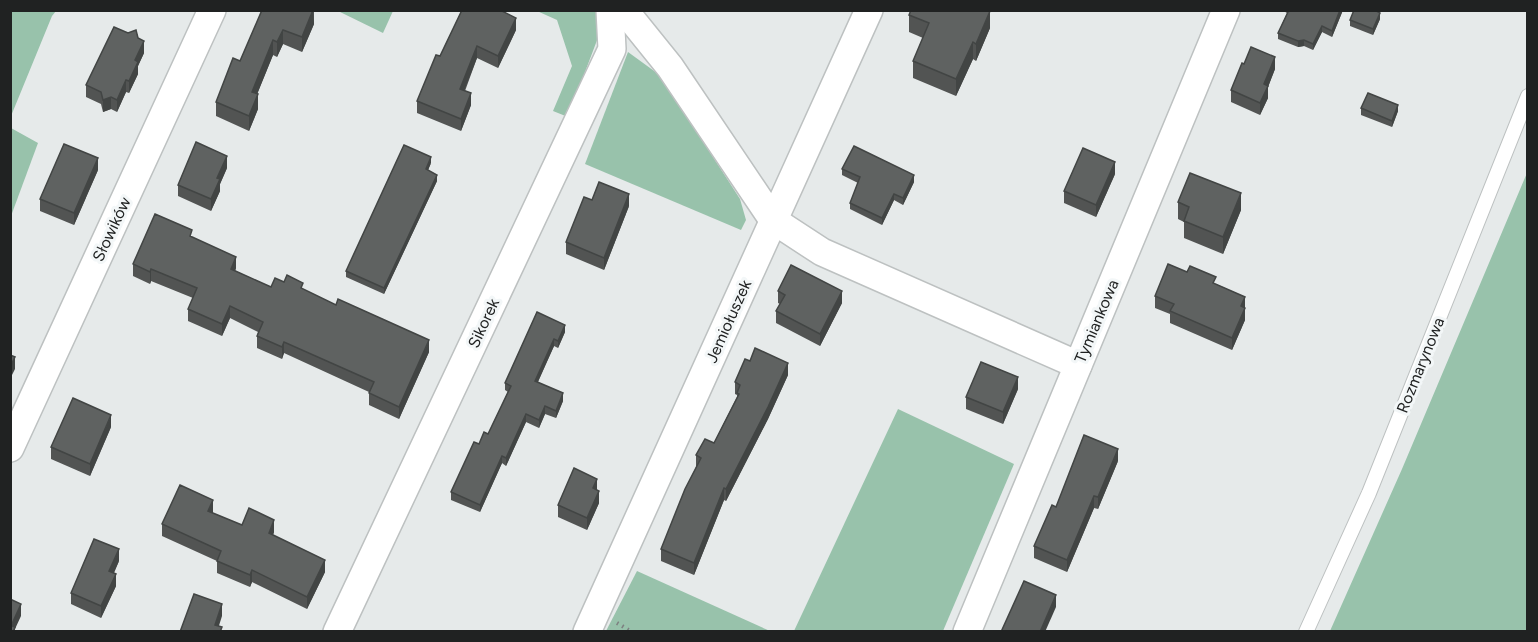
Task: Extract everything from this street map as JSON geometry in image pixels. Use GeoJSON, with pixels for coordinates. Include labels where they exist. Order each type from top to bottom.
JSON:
{"type":"FeatureCollection","features":[{"type":"Feature","properties":{"kind":"street","name":"Słowików"},"geometry":{"type":"LineString","coordinates":[[10,448],[212,10]]}},
{"type":"Feature","properties":{"kind":"street","name":"Sikorek"},"geometry":{"type":"LineString","coordinates":[[337,632],[612,49],[610,10]]}},
{"type":"Feature","properties":{"kind":"street"},"geometry":{"type":"LineString","coordinates":[[624,10],[670,67],[773,220],[822,252],[1078,364]]}},
{"type":"Feature","properties":{"kind":"street","name":"Jemiołuszek"},"geometry":{"type":"LineString","coordinates":[[587,632],[869,10]]}},
{"type":"Feature","properties":{"kind":"street","name":"Tymiankowa"},"geometry":{"type":"LineString","coordinates":[[967,632],[1226,10]]}},
{"type":"Feature","properties":{"kind":"lane","name":"Rozmarynowa"},"geometry":{"type":"LineString","coordinates":[[1306,632],[1369,493],[1527,96]]}},
{"type":"Feature","properties":{"kind":"green space"},"geometry":{"type":"Polygon","coordinates":[[[11,10],[56,11],[11,116],[11,10]]]}},
{"type":"Feature","properties":{"kind":"green space"},"geometry":{"type":"Polygon","coordinates":[[[338,11],[393,11],[383,33],[338,11]]]}},
{"type":"Feature","properties":{"kind":"green space"},"geometry":{"type":"Polygon","coordinates":[[[537,11],[596,11],[599,35],[568,117],[553,111],[572,66],[557,20],[537,11]]]}},
{"type":"Feature","properties":{"kind":"green space"},"geometry":{"type":"Polygon","coordinates":[[[628,52],[661,76],[740,199],[746,220],[741,230],[585,164],[628,52]]]}},
{"type":"Feature","properties":{"kind":"green space"},"geometry":{"type":"Polygon","coordinates":[[[11,128],[38,143],[11,216],[11,128]]]}},
{"type":"Feature","properties":{"kind":"green space"},"geometry":{"type":"Polygon","coordinates":[[[1527,173],[1527,631],[1330,631],[1402,469],[1527,173]]]}},
{"type":"Feature","properties":{"kind":"green space"},"geometry":{"type":"Polygon","coordinates":[[[898,409],[1014,464],[943,631],[794,631],[898,409]]]}},
{"type":"Feature","properties":{"kind":"green space"},"geometry":{"type":"Polygon","coordinates":[[[637,571],[770,631],[606,631],[637,571]]]}},
{"type":"Feature","properties":{"kind":"building"},"geometry":{"type":"Polygon","coordinates":[[[262,10],[313,10],[302,37],[283,30],[277,42],[273,40],[252,92],[258,94],[249,116],[216,102],[233,58],[240,61],[262,10]]]}},
{"type":"Feature","properties":{"kind":"building"},"geometry":{"type":"Polygon","coordinates":[[[462,10],[500,10],[516,18],[498,56],[477,46],[460,89],[471,93],[461,119],[417,101],[436,55],[440,56],[462,10]]]}},
{"type":"Feature","properties":{"kind":"building"},"geometry":{"type":"Polygon","coordinates":[[[911,10],[990,11],[976,44],[973,42],[956,79],[913,61],[929,23],[909,15],[911,10]]]}},
{"type":"Feature","properties":{"kind":"building"},"geometry":{"type":"Polygon","coordinates":[[[1289,10],[1340,10],[1332,31],[1322,26],[1313,44],[1278,33],[1289,10]]]}},
{"type":"Feature","properties":{"kind":"building"},"geometry":{"type":"Polygon","coordinates":[[[1354,10],[1375,10],[1380,13],[1373,29],[1350,20],[1354,10]]]}},
{"type":"Feature","properties":{"kind":"building"},"geometry":{"type":"Polygon","coordinates":[[[114,27],[128,33],[136,30],[138,38],[144,41],[135,60],[138,62],[117,100],[111,97],[103,100],[101,92],[86,85],[114,27]]]}},
{"type":"Feature","properties":{"kind":"building"},"geometry":{"type":"Polygon","coordinates":[[[1251,47],[1275,57],[1264,84],[1268,86],[1260,103],[1231,90],[1251,47]]]}},
{"type":"Feature","properties":{"kind":"building"},"geometry":{"type":"Polygon","coordinates":[[[1368,93],[1398,105],[1392,121],[1361,108],[1368,93]]]}},
{"type":"Feature","properties":{"kind":"building"},"geometry":{"type":"Polygon","coordinates":[[[196,142],[227,156],[211,199],[178,185],[196,142]]]}},
{"type":"Feature","properties":{"kind":"building"},"geometry":{"type":"Polygon","coordinates":[[[64,144],[98,158],[74,213],[40,199],[64,144]]]}},
{"type":"Feature","properties":{"kind":"building"},"geometry":{"type":"Polygon","coordinates":[[[404,145],[431,157],[426,169],[437,175],[384,288],[346,271],[404,145]]]}},
{"type":"Feature","properties":{"kind":"building"},"geometry":{"type":"Polygon","coordinates":[[[854,146],[914,175],[903,198],[894,194],[882,218],[850,203],[860,177],[842,169],[854,146]]]}},
{"type":"Feature","properties":{"kind":"building"},"geometry":{"type":"Polygon","coordinates":[[[1083,148],[1115,162],[1096,205],[1064,191],[1083,148]]]}},
{"type":"Feature","properties":{"kind":"building"},"geometry":{"type":"Polygon","coordinates":[[[1190,173],[1241,193],[1223,237],[1184,221],[1189,207],[1178,202],[1190,173]]]}},
{"type":"Feature","properties":{"kind":"building"},"geometry":{"type":"Polygon","coordinates":[[[599,182],[629,194],[604,258],[566,242],[584,197],[592,200],[599,182]]]}},
{"type":"Feature","properties":{"kind":"building"},"geometry":{"type":"Polygon","coordinates":[[[155,214],[192,230],[190,236],[236,257],[231,269],[271,287],[275,278],[284,282],[287,275],[303,283],[301,288],[336,305],[338,299],[429,340],[399,407],[369,393],[374,382],[284,342],[282,347],[257,336],[263,322],[230,306],[222,324],[188,309],[197,288],[133,264],[155,214]]]}},
{"type":"Feature","properties":{"kind":"building"},"geometry":{"type":"Polygon","coordinates":[[[1168,264],[1187,272],[1190,266],[1216,277],[1213,283],[1245,297],[1241,306],[1245,308],[1232,338],[1170,311],[1174,304],[1155,296],[1168,264]]]}},
{"type":"Feature","properties":{"kind":"building"},"geometry":{"type":"Polygon","coordinates":[[[791,265],[842,291],[820,334],[776,311],[785,295],[778,291],[791,265]]]}},
{"type":"Feature","properties":{"kind":"building"},"geometry":{"type":"Polygon","coordinates":[[[537,312],[565,325],[558,341],[554,339],[535,381],[563,393],[556,411],[545,406],[539,420],[526,414],[506,458],[502,456],[480,505],[451,492],[474,442],[479,444],[484,432],[488,434],[511,386],[505,383],[537,312]]]}},
{"type":"Feature","properties":{"kind":"building"},"geometry":{"type":"Polygon","coordinates":[[[755,348],[788,363],[768,407],[726,489],[724,488],[694,563],[661,549],[685,489],[701,458],[696,455],[705,439],[714,443],[739,394],[737,393],[740,385],[735,382],[745,359],[750,361],[755,348]]]}},
{"type":"Feature","properties":{"kind":"building"},"geometry":{"type":"Polygon","coordinates":[[[10,355],[15,357],[10,367],[10,355]]]}},
{"type":"Feature","properties":{"kind":"building"},"geometry":{"type":"Polygon","coordinates":[[[981,362],[1018,377],[1003,412],[966,397],[981,362]]]}},
{"type":"Feature","properties":{"kind":"building"},"geometry":{"type":"Polygon","coordinates":[[[73,398],[111,415],[90,464],[51,447],[73,398]]]}},
{"type":"Feature","properties":{"kind":"building"},"geometry":{"type":"Polygon","coordinates":[[[1084,435],[1118,449],[1098,497],[1094,496],[1067,560],[1034,546],[1052,505],[1056,507],[1084,435]]]}},
{"type":"Feature","properties":{"kind":"building"},"geometry":{"type":"Polygon","coordinates":[[[574,468],[597,479],[593,488],[599,491],[587,518],[558,505],[574,468]]]}},
{"type":"Feature","properties":{"kind":"building"},"geometry":{"type":"Polygon","coordinates":[[[180,485],[213,500],[208,511],[242,525],[249,508],[274,520],[269,533],[325,560],[307,597],[252,570],[250,575],[217,561],[221,551],[162,524],[180,485]]]}},
{"type":"Feature","properties":{"kind":"building"},"geometry":{"type":"Polygon","coordinates":[[[94,539],[119,549],[109,571],[116,574],[101,606],[71,593],[94,539]]]}},
{"type":"Feature","properties":{"kind":"building"},"geometry":{"type":"Polygon","coordinates":[[[1024,581],[1056,595],[1040,632],[1001,632],[1024,581]]]}},
{"type":"Feature","properties":{"kind":"building"},"geometry":{"type":"Polygon","coordinates":[[[194,594],[222,604],[215,625],[222,627],[220,632],[180,632],[194,594]]]}},
{"type":"Feature","properties":{"kind":"building"},"geometry":{"type":"Polygon","coordinates":[[[10,599],[21,604],[11,626],[15,627],[13,632],[10,632],[10,599]]]}}]}
